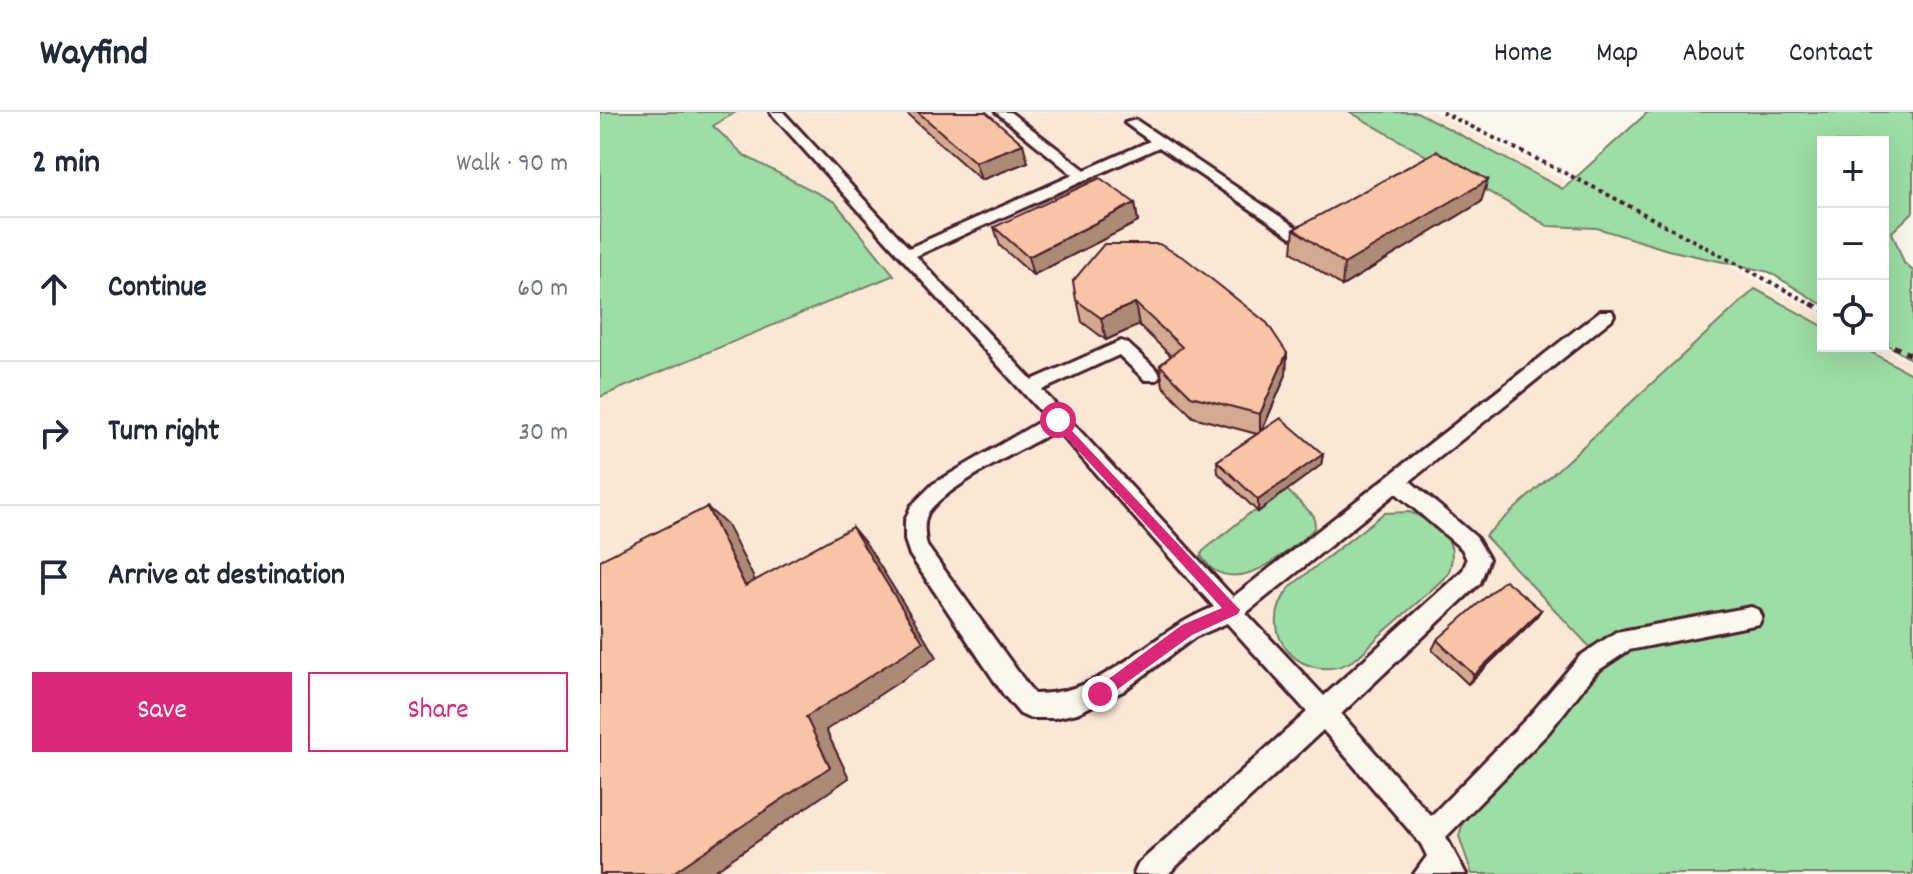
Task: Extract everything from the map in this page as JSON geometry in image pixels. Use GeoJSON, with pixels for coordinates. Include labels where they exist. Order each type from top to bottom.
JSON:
{"type":"FeatureCollection","features":[{"type":"Feature","properties":{"kind":"lane"},"geometry":{"type":"LineString","coordinates":[[776,112],[1233,610],[1289,678],[1324,713],[1438,860],[1539,724],[1588,664],[1624,640],[1751,617]]}},
{"type":"Feature","properties":{"kind":"lane"},"geometry":{"type":"LineString","coordinates":[[1002,112],[1083,176]]}},
{"type":"Feature","properties":{"kind":"lane"},"geometry":{"type":"LineString","coordinates":[[1131,123],[1298,235]]}},
{"type":"Feature","properties":{"kind":"lane"},"geometry":{"type":"LineString","coordinates":[[906,255],[1160,142]]}},
{"type":"Feature","properties":{"kind":"lane"},"geometry":{"type":"LineString","coordinates":[[1058,420],[937,491],[918,510],[914,538],[926,562],[1012,687],[1029,706],[1074,705],[1100,694],[1187,630],[1233,610],[1606,315]]}},
{"type":"Feature","properties":{"kind":"lane"},"geometry":{"type":"LineString","coordinates":[[1028,389],[1121,347],[1151,375]]}},
{"type":"Feature","properties":{"kind":"lane"},"geometry":{"type":"LineString","coordinates":[[1148,874],[1472,576],[1478,559],[1469,543],[1396,481]]}},
{"type":"Feature","properties":{"kind":"path"},"geometry":{"type":"LineString","coordinates":[[1442,112],[1603,192],[1817,307]]}},
{"type":"Feature","properties":{"kind":"path"},"geometry":{"type":"LineString","coordinates":[[1889,344],[1913,356]]}},
{"type":"Feature","properties":{"kind":"shaded area"},"geometry":{"type":"Polygon","coordinates":[[[600,112],[1434,112],[1817,312],[1817,352],[1889,351],[1913,364],[1913,874],[600,874],[600,112]]]}},
{"type":"Feature","properties":{"kind":"green space"},"geometry":{"type":"Polygon","coordinates":[[[600,112],[736,112],[713,126],[745,156],[835,202],[894,275],[600,397],[600,112]]]}},
{"type":"Feature","properties":{"kind":"green space"},"geometry":{"type":"Polygon","coordinates":[[[1350,112],[1417,112],[1563,189],[1648,112],[1913,112],[1913,212],[1892,232],[1904,263],[1913,271],[1913,361],[1889,346],[1889,136],[1817,136],[1817,301],[1769,272],[1668,250],[1597,228],[1548,226],[1350,112]]]}},
{"type":"Feature","properties":{"kind":"green space"},"geometry":{"type":"Polygon","coordinates":[[[1755,289],[1817,323],[1817,352],[1871,352],[1913,375],[1913,874],[1472,874],[1459,836],[1464,818],[1607,665],[1485,536],[1755,289]]]}},
{"type":"Feature","properties":{"kind":"green space"},"geometry":{"type":"Polygon","coordinates":[[[1287,490],[1314,516],[1315,527],[1310,533],[1278,558],[1253,572],[1226,575],[1210,568],[1201,556],[1203,551],[1250,513],[1258,511],[1287,490]]]}},
{"type":"Feature","properties":{"kind":"green space"},"geometry":{"type":"Polygon","coordinates":[[[1409,512],[1430,522],[1445,534],[1452,552],[1448,574],[1352,661],[1334,668],[1317,668],[1289,652],[1280,638],[1277,622],[1280,604],[1291,586],[1384,513],[1409,512]]]}},
{"type":"Feature","properties":{"kind":"building"},"geometry":{"type":"Polygon","coordinates":[[[918,112],[986,112],[1023,144],[975,162],[918,112]]]}},
{"type":"Feature","properties":{"kind":"building"},"geometry":{"type":"Polygon","coordinates":[[[1437,151],[1488,180],[1344,264],[1294,229],[1437,151]]]}},
{"type":"Feature","properties":{"kind":"building"},"geometry":{"type":"Polygon","coordinates":[[[1100,178],[1135,203],[1028,257],[994,227],[1100,178]]]}},
{"type":"Feature","properties":{"kind":"building"},"geometry":{"type":"Polygon","coordinates":[[[1104,244],[1159,244],[1186,259],[1267,323],[1287,353],[1260,414],[1191,396],[1160,365],[1182,347],[1135,303],[1101,318],[1076,300],[1073,281],[1104,244]]]}},
{"type":"Feature","properties":{"kind":"building"},"geometry":{"type":"Polygon","coordinates":[[[1281,418],[1323,454],[1258,500],[1217,461],[1281,418]]]}},
{"type":"Feature","properties":{"kind":"building"},"geometry":{"type":"Polygon","coordinates":[[[707,507],[745,586],[852,527],[923,642],[806,717],[830,767],[671,874],[600,874],[600,560],[707,507]]]}},
{"type":"Feature","properties":{"kind":"building"},"geometry":{"type":"Polygon","coordinates":[[[1505,580],[1541,610],[1474,675],[1437,640],[1505,580]]]}},
{"type":"Feature","properties":{"kind":"route"},"geometry":{"type":"LineString","coordinates":[[1058,420],[1233,610],[1187,630],[1100,694]]}}]}
